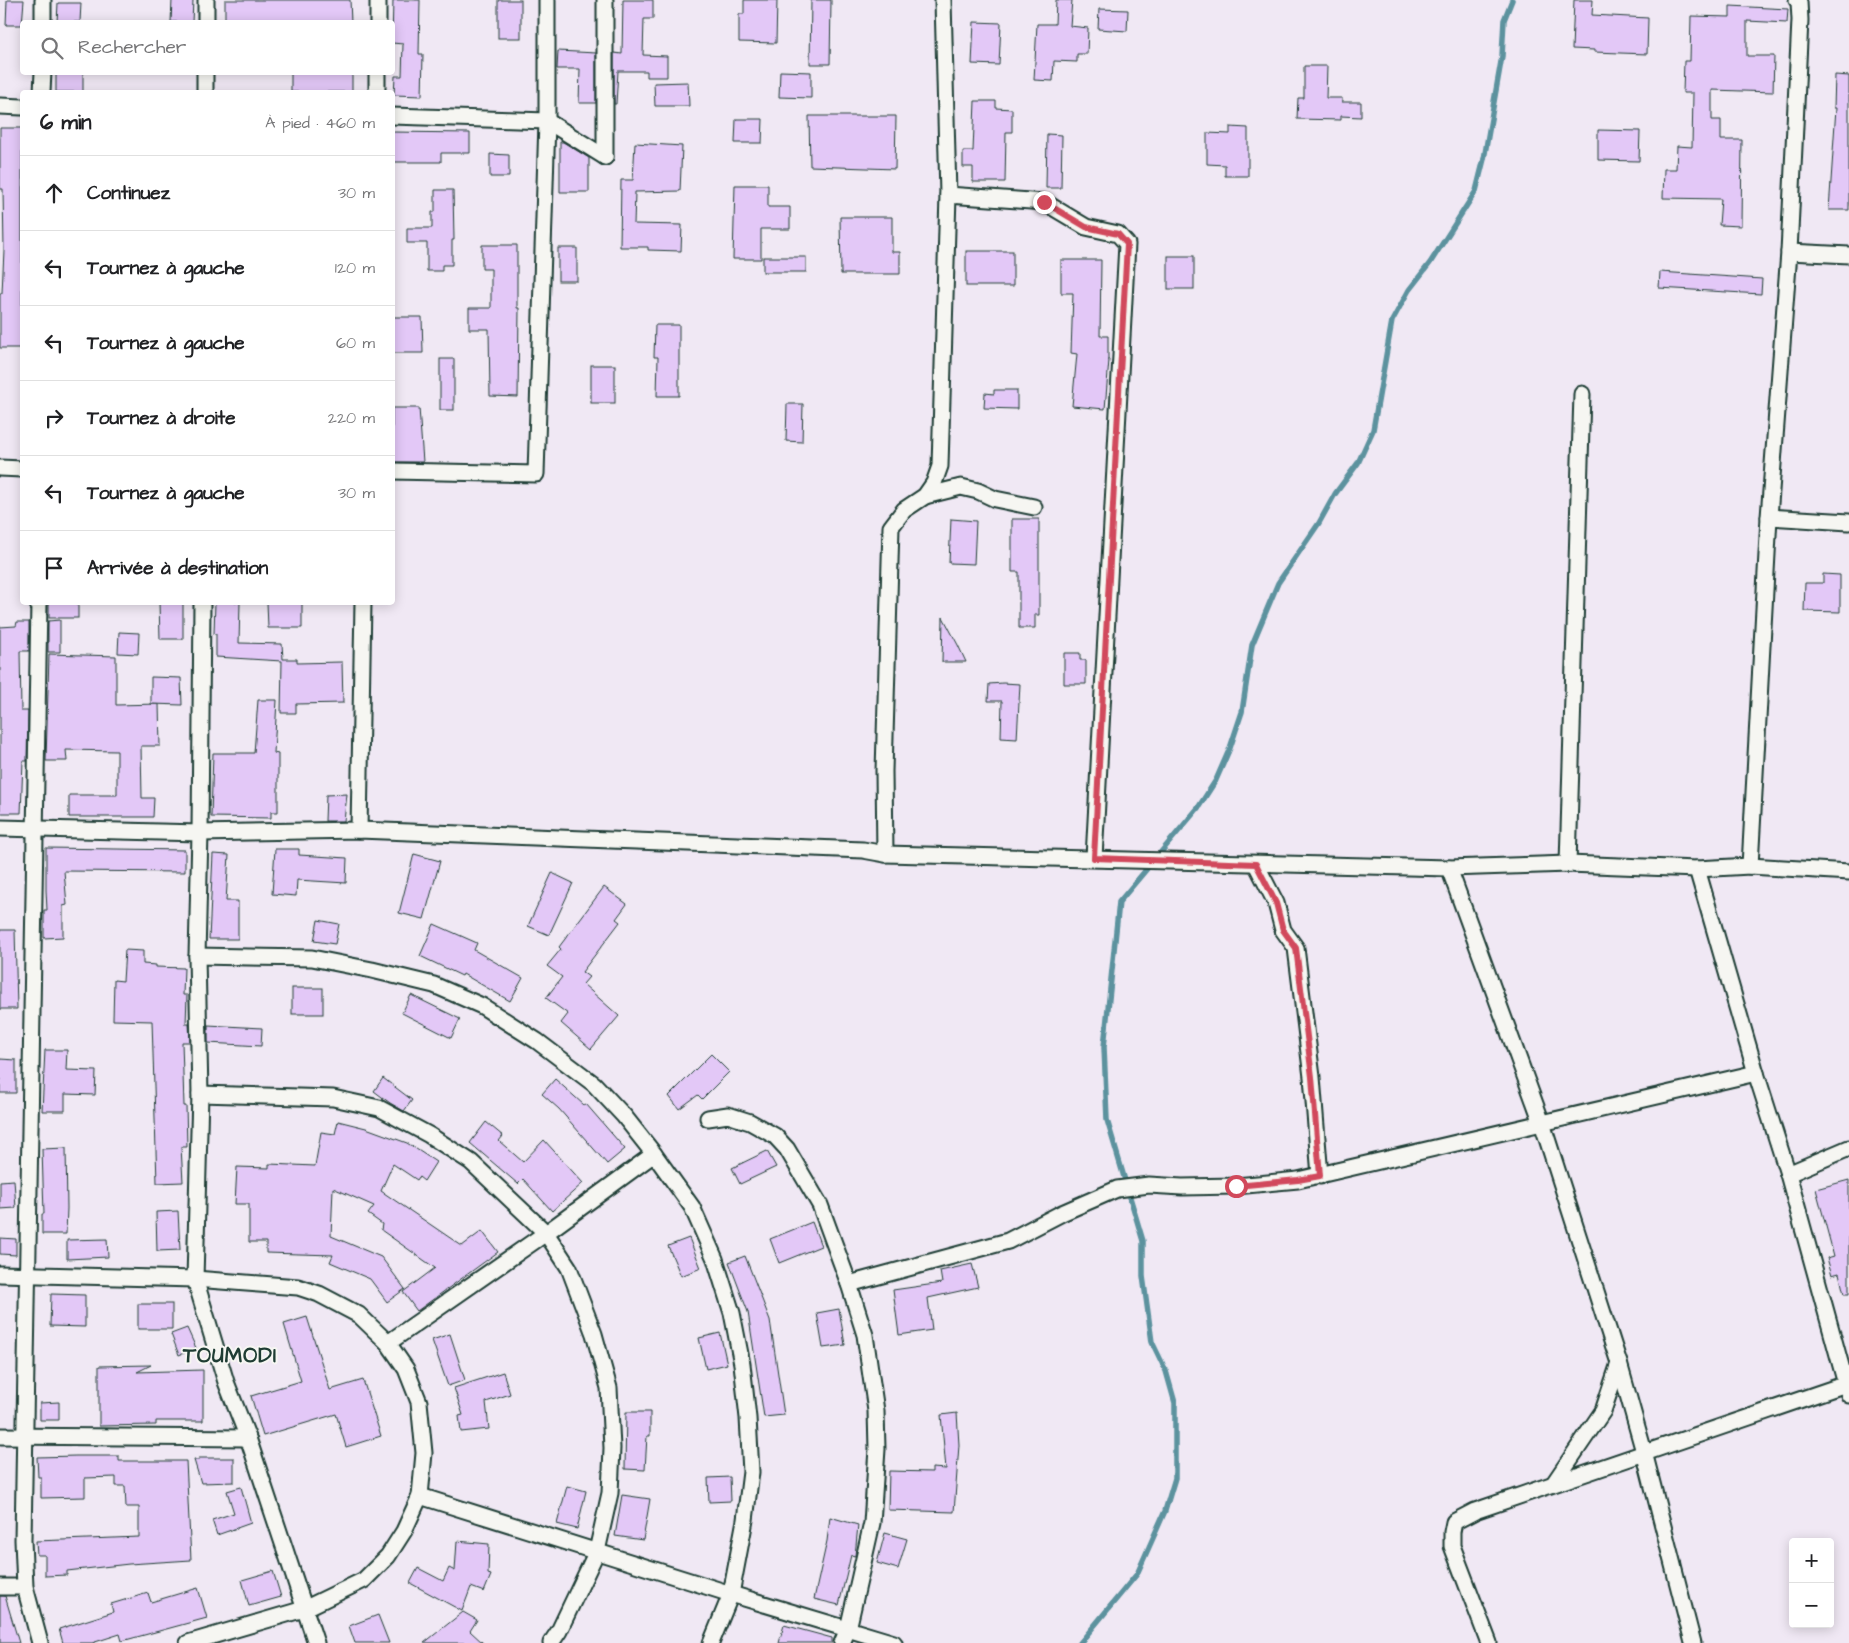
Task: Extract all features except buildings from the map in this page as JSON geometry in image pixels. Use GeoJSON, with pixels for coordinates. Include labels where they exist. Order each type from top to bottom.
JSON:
{"type":"FeatureCollection","features":[{"type":"Feature","properties":{"kind":"street"},"geometry":{"type":"LineString","coordinates":[[43,0],[43,20]]}},
{"type":"Feature","properties":{"kind":"street"},"geometry":{"type":"LineString","coordinates":[[206,0],[206,20]]}},
{"type":"Feature","properties":{"kind":"street"},"geometry":{"type":"LineString","coordinates":[[378,0],[378,20]]}},
{"type":"Feature","properties":{"kind":"street"},"geometry":{"type":"LineString","coordinates":[[395,471],[536,474],[547,121],[547,0]]}},
{"type":"Feature","properties":{"kind":"street"},"geometry":{"type":"LineString","coordinates":[[395,116],[547,121],[606,157],[606,0]]}},
{"type":"Feature","properties":{"kind":"street"},"geometry":{"type":"LineString","coordinates":[[885,854],[884,771],[891,526],[904,510],[924,496],[934,483],[940,466],[948,195],[942,0]]}},
{"type":"Feature","properties":{"kind":"street"},"geometry":{"type":"LineString","coordinates":[[1750,866],[1769,517],[1789,252],[1800,20],[1799,2],[1797,0]]}},
{"type":"Feature","properties":{"kind":"street"},"geometry":{"type":"LineString","coordinates":[[42,75],[42,90]]}},
{"type":"Feature","properties":{"kind":"street"},"geometry":{"type":"LineString","coordinates":[[205,75],[205,90]]}},
{"type":"Feature","properties":{"kind":"street"},"geometry":{"type":"LineString","coordinates":[[377,75],[377,90]]}},
{"type":"Feature","properties":{"kind":"street"},"geometry":{"type":"LineString","coordinates":[[0,106],[20,107]]}},
{"type":"Feature","properties":{"kind":"street"},"geometry":{"type":"LineString","coordinates":[[948,195],[1044,202],[1086,227],[1118,234],[1127,244],[1094,858]]}},
{"type":"Feature","properties":{"kind":"street"},"geometry":{"type":"LineString","coordinates":[[1789,252],[1849,255]]}},
{"type":"Feature","properties":{"kind":"street"},"geometry":{"type":"LineString","coordinates":[[1568,864],[1582,394]]}},
{"type":"Feature","properties":{"kind":"street"},"geometry":{"type":"LineString","coordinates":[[0,468],[20,469]]}},
{"type":"Feature","properties":{"kind":"street"},"geometry":{"type":"LineString","coordinates":[[924,496],[961,487],[978,491],[995,499],[1034,507]]}},
{"type":"Feature","properties":{"kind":"street"},"geometry":{"type":"LineString","coordinates":[[1769,517],[1849,522]]}},
{"type":"Feature","properties":{"kind":"street"},"geometry":{"type":"LineString","coordinates":[[38,605],[28,1275],[23,1436],[23,1540],[25,1587],[40,1643]]}},
{"type":"Feature","properties":{"kind":"street"},"geometry":{"type":"LineString","coordinates":[[202,605],[197,956],[200,1094],[195,1279],[226,1382],[248,1438],[316,1643]]}},
{"type":"Feature","properties":{"kind":"street"},"geometry":{"type":"LineString","coordinates":[[359,830],[363,605]]}},
{"type":"Feature","properties":{"kind":"street"},"geometry":{"type":"LineString","coordinates":[[0,828],[200,833],[359,830],[862,850],[885,854],[1449,868],[1568,864],[1697,869],[1750,866],[1849,872]]}},
{"type":"Feature","properties":{"kind":"street"},"geometry":{"type":"LineString","coordinates":[[1256,864],[1276,903],[1283,930],[1296,948],[1312,1077],[1320,1176]]}},
{"type":"Feature","properties":{"kind":"street"},"geometry":{"type":"LineString","coordinates":[[1449,868],[1542,1123],[1619,1363],[1693,1643]]}},
{"type":"Feature","properties":{"kind":"street"},"geometry":{"type":"LineString","coordinates":[[1489,1643],[1452,1546],[1454,1522],[1475,1510],[1644,1452],[1848,1387],[1788,1174],[1756,1073],[1697,869]]}},
{"type":"Feature","properties":{"kind":"street"},"geometry":{"type":"LineString","coordinates":[[197,956],[312,958],[434,985],[482,1006],[537,1041],[594,1084],[624,1116],[654,1154],[692,1207],[715,1259],[732,1313],[742,1364],[751,1472],[745,1520],[731,1594],[711,1643]]}},
{"type":"Feature","properties":{"kind":"street"},"geometry":{"type":"LineString","coordinates":[[849,1284],[1008,1241],[1062,1212],[1117,1189],[1149,1185],[1182,1187],[1236,1186],[1298,1180],[1756,1073]]}},
{"type":"Feature","properties":{"kind":"street"},"geometry":{"type":"LineString","coordinates":[[200,1094],[333,1098],[379,1108],[429,1135],[471,1162],[546,1233],[568,1268],[594,1334],[609,1388],[612,1448],[610,1493],[597,1551],[551,1643]]}},
{"type":"Feature","properties":{"kind":"street"},"geometry":{"type":"LineString","coordinates":[[708,1118],[728,1116],[750,1122],[775,1136],[786,1149],[820,1205],[849,1284],[865,1335],[876,1411],[877,1449],[872,1523],[845,1636]]}},
{"type":"Feature","properties":{"kind":"street"},"geometry":{"type":"LineString","coordinates":[[1788,1174],[1849,1148]]}},
{"type":"Feature","properties":{"kind":"street"},"geometry":{"type":"LineString","coordinates":[[388,1343],[546,1233],[654,1154]]}},
{"type":"Feature","properties":{"kind":"street"},"geometry":{"type":"LineString","coordinates":[[0,1274],[195,1279],[298,1287],[319,1294],[359,1316],[388,1343],[406,1369],[419,1402],[424,1453],[420,1496],[404,1531],[388,1556],[364,1580],[304,1609],[188,1643]]}},
{"type":"Feature","properties":{"kind":"street"},"geometry":{"type":"LineString","coordinates":[[1554,1483],[1603,1411],[1619,1363]]}},
{"type":"Feature","properties":{"kind":"street"},"geometry":{"type":"LineString","coordinates":[[0,1436],[248,1438]]}},
{"type":"Feature","properties":{"kind":"street"},"geometry":{"type":"LineString","coordinates":[[420,1496],[731,1594],[845,1636],[894,1643]]}},
{"type":"Feature","properties":{"kind":"street"},"geometry":{"type":"LineString","coordinates":[[0,1587],[25,1587]]}},
{"type":"Feature","properties":{"kind":"waterway"},"geometry":{"type":"LineString","coordinates":[[1080,1643],[1137,1574],[1165,1511],[1175,1478],[1175,1403],[1166,1371],[1152,1342],[1143,1276],[1143,1241],[1107,1120],[1104,1047],[1119,902],[1198,808],[1216,780],[1230,748],[1242,712],[1252,645],[1278,583],[1319,523],[1335,494],[1358,463],[1373,430],[1392,321],[1409,290],[1430,263],[1476,191],[1484,159],[1502,56],[1504,20],[1512,0]]}},
{"type":"Feature","properties":{"kind":"district","name":"TOUMODI"},"geometry":{"type":"Point","coordinates":[230,1355]}},
{"type":"Feature","properties":{"kind":"route"},"geometry":{"type":"LineString","coordinates":[[1044,202],[1086,227],[1122,236],[1127,244],[1094,858],[1256,864],[1276,903],[1283,930],[1296,948],[1312,1077],[1320,1176],[1236,1186]]}}]}
